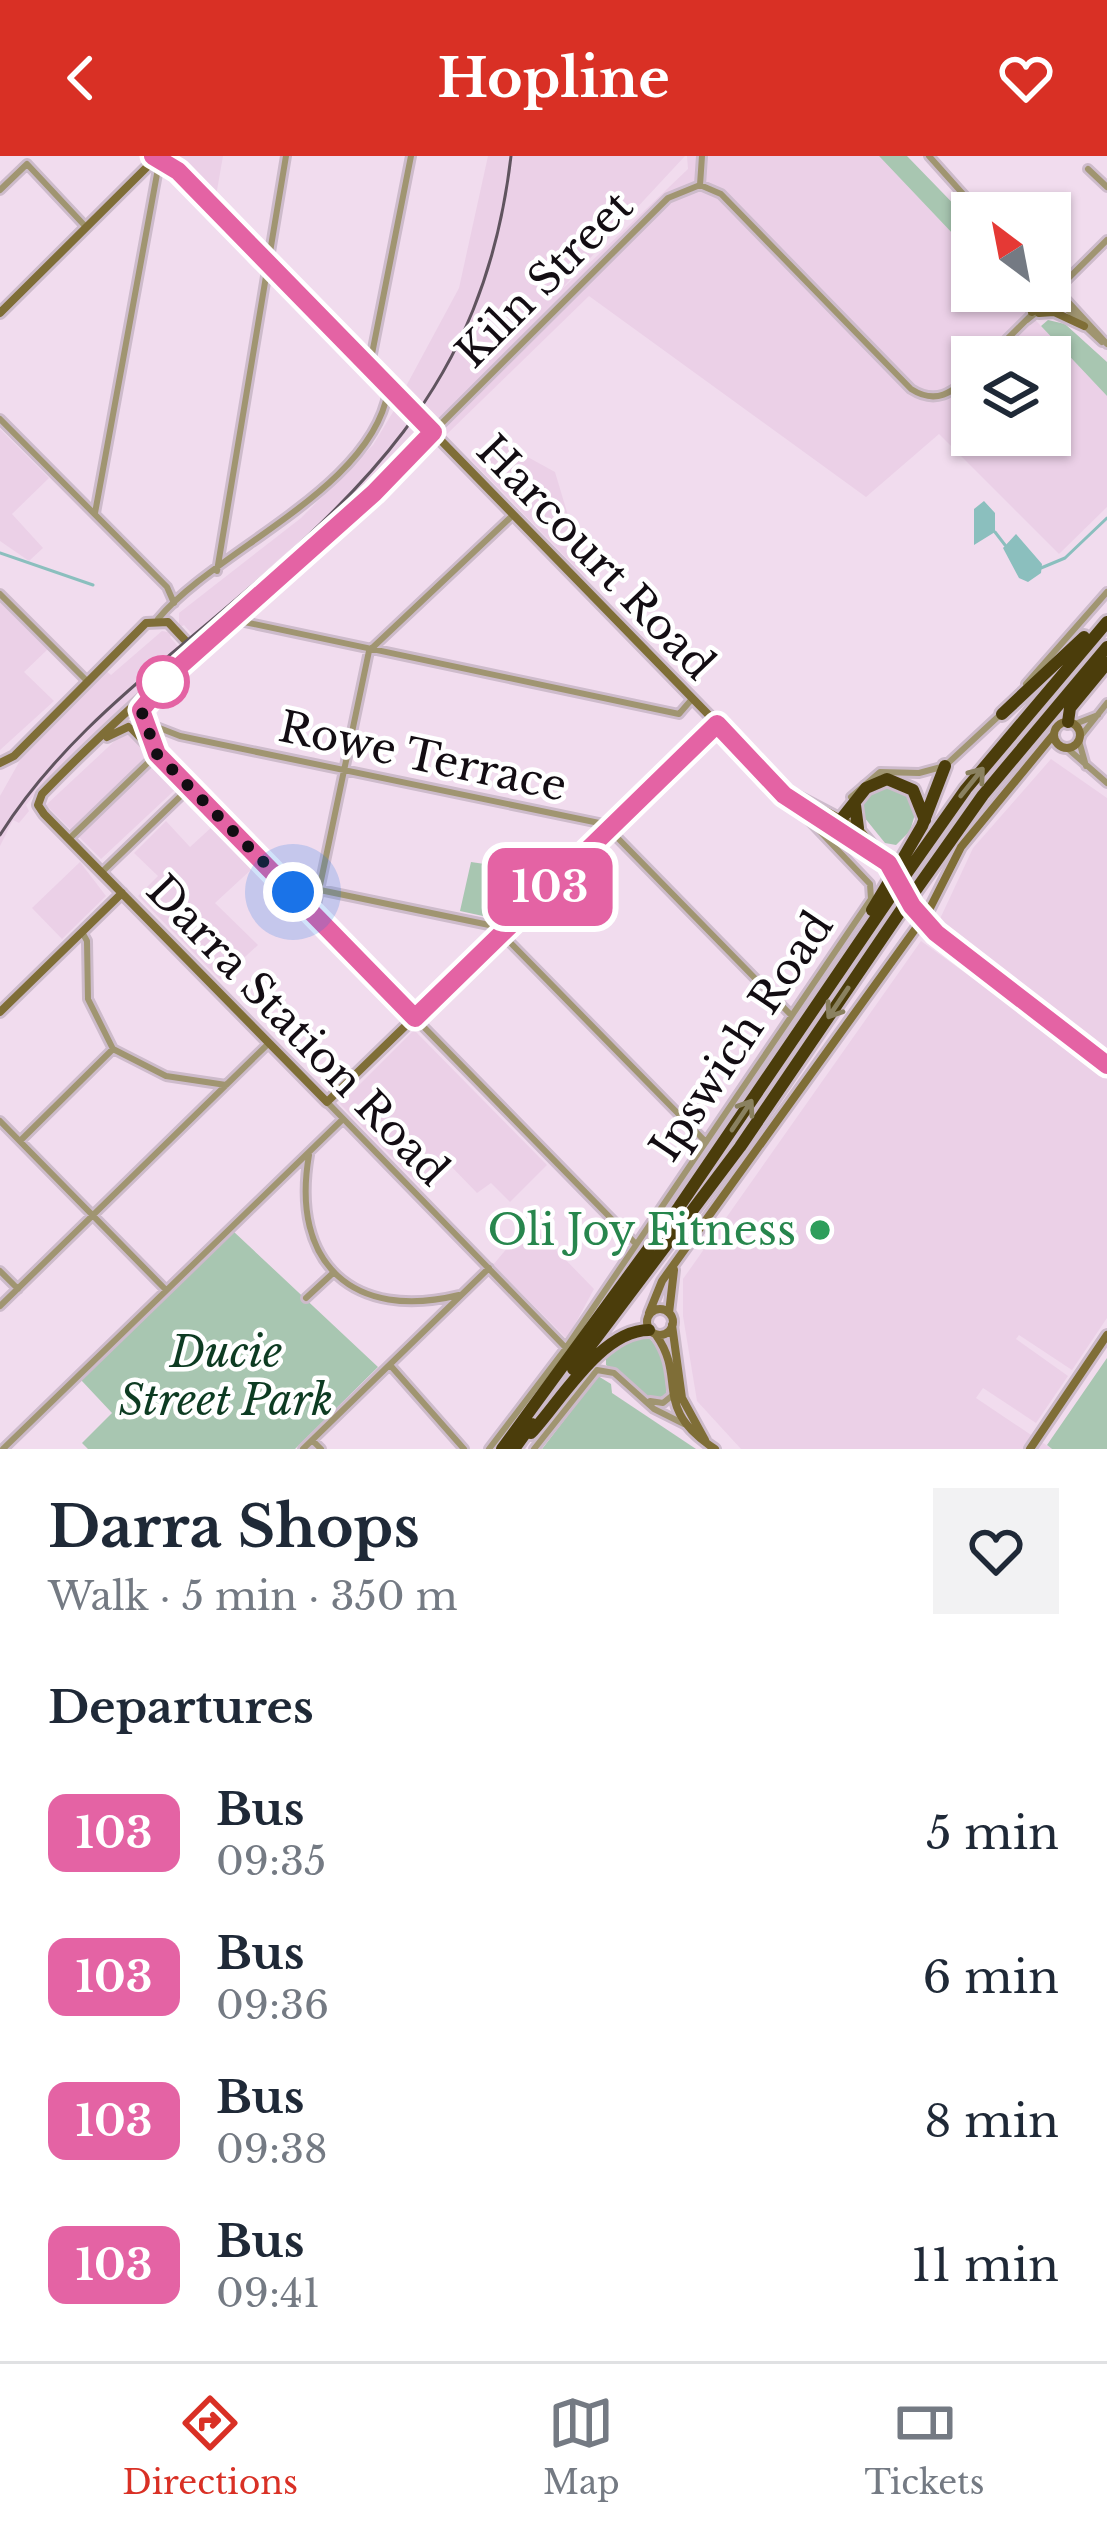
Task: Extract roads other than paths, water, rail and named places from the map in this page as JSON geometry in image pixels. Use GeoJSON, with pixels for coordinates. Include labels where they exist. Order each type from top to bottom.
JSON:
{"type":"FeatureCollection","features":[{"type":"Feature","properties":{"kind":"highway"},"geometry":{"type":"LineString","coordinates":[[1002,714],[1050,674],[1107,611]]}},
{"type":"Feature","properties":{"kind":"highway"},"geometry":{"type":"LineString","coordinates":[[895,875],[1107,622]]}},
{"type":"Feature","properties":{"kind":"highway"},"geometry":{"type":"LineString","coordinates":[[523,1446],[740,1147],[983,795],[1107,647]]}},
{"type":"Feature","properties":{"kind":"highway"},"geometry":{"type":"LineString","coordinates":[[1072,723],[1070,708],[1107,663]]}},
{"type":"Feature","properties":{"kind":"highway"},"geometry":{"type":"LineString","coordinates":[[502,1449],[679,1207],[855,949],[855,938],[925,820],[946,766]]}},
{"type":"Feature","properties":{"kind":"highway"},"geometry":{"type":"LineString","coordinates":[[858,828],[843,815],[871,784],[893,779],[918,796],[925,820]]}},
{"type":"Feature","properties":{"kind":"highway"},"geometry":{"type":"LineString","coordinates":[[523,1446],[608,1348],[633,1331],[653,1332]]}},
{"type":"Feature","properties":{"kind":"street"},"geometry":{"type":"LineString","coordinates":[[18,156],[86,227]]}},
{"type":"Feature","properties":{"kind":"street"},"geometry":{"type":"LineString","coordinates":[[218,571],[286,156]]}},
{"type":"Feature","properties":{"kind":"street"},"geometry":{"type":"LineString","coordinates":[[403,403],[369,366],[410,156]]}},
{"type":"Feature","properties":{"kind":"street"},"geometry":{"type":"LineString","coordinates":[[702,156],[700,185],[721,194],[911,388],[934,398],[951,392]]}},
{"type":"Feature","properties":{"kind":"street"},"geometry":{"type":"LineString","coordinates":[[929,156],[961,192]]}},
{"type":"Feature","properties":{"kind":"street"},"geometry":{"type":"LineString","coordinates":[[161,159],[268,260],[403,403]]}},
{"type":"Feature","properties":{"kind":"street"},"geometry":{"type":"LineString","coordinates":[[0,313],[161,159]]}},
{"type":"Feature","properties":{"kind":"street"},"geometry":{"type":"LineString","coordinates":[[94,514],[101,500],[161,159]]}},
{"type":"Feature","properties":{"kind":"street"},"geometry":{"type":"LineString","coordinates":[[0,190],[27,164]]}},
{"type":"Feature","properties":{"kind":"street"},"geometry":{"type":"LineString","coordinates":[[1088,169],[1107,187]]}},
{"type":"Feature","properties":{"kind":"street","name":"Kiln Street"},"geometry":{"type":"LineString","coordinates":[[433,432],[668,198],[700,185]]}},
{"type":"Feature","properties":{"kind":"street"},"geometry":{"type":"LineString","coordinates":[[1071,273],[1107,240]]}},
{"type":"Feature","properties":{"kind":"street"},"geometry":{"type":"LineString","coordinates":[[1071,310],[1107,345]]}},
{"type":"Feature","properties":{"kind":"street"},"geometry":{"type":"LineString","coordinates":[[1010,336],[1034,312]]}},
{"type":"Feature","properties":{"kind":"street"},"geometry":{"type":"LineString","coordinates":[[1032,315],[1054,312],[1084,326]]}},
{"type":"Feature","properties":{"kind":"street"},"geometry":{"type":"LineString","coordinates":[[1071,312],[1107,345]]}},
{"type":"Feature","properties":{"kind":"street"},"geometry":{"type":"LineString","coordinates":[[3,759],[141,627],[158,619],[316,492],[362,444],[382,414],[388,391]]}},
{"type":"Feature","properties":{"kind":"street"},"geometry":{"type":"LineString","coordinates":[[382,414],[403,403]]}},
{"type":"Feature","properties":{"kind":"street","name":"Harcourt Road"},"geometry":{"type":"LineString","coordinates":[[403,403],[778,786],[873,890]]}},
{"type":"Feature","properties":{"kind":"street"},"geometry":{"type":"LineString","coordinates":[[0,419],[167,587],[174,603]]}},
{"type":"Feature","properties":{"kind":"street"},"geometry":{"type":"LineString","coordinates":[[95,743],[130,728],[172,673],[235,620],[433,432]]}},
{"type":"Feature","properties":{"kind":"street"},"geometry":{"type":"LineString","coordinates":[[314,914],[369,651],[512,515]]}},
{"type":"Feature","properties":{"kind":"street"},"geometry":{"type":"LineString","coordinates":[[843,815],[863,782],[880,772],[919,773],[946,766],[1002,714],[1107,592]]}},
{"type":"Feature","properties":{"kind":"street"},"geometry":{"type":"LineString","coordinates":[[0,594],[86,680]]}},
{"type":"Feature","properties":{"kind":"street"},"geometry":{"type":"LineString","coordinates":[[158,619],[197,652]]}},
{"type":"Feature","properties":{"kind":"street"},"geometry":{"type":"LineString","coordinates":[[235,620],[679,714],[692,699]]}},
{"type":"Feature","properties":{"kind":"street"},"geometry":{"type":"LineString","coordinates":[[1080,739],[1107,703]]}},
{"type":"Feature","properties":{"kind":"street"},"geometry":{"type":"LineString","coordinates":[[1087,768],[1072,723],[1101,713]]}},
{"type":"Feature","properties":{"kind":"street"},"geometry":{"type":"LineString","coordinates":[[95,743],[123,715],[141,714]]}},
{"type":"Feature","properties":{"kind":"street"},"geometry":{"type":"LineString","coordinates":[[141,714],[148,741]]}},
{"type":"Feature","properties":{"kind":"street","name":"Rowe Terrace"},"geometry":{"type":"LineString","coordinates":[[141,714],[180,736],[604,824],[791,1015]]}},
{"type":"Feature","properties":{"kind":"street"},"geometry":{"type":"LineString","coordinates":[[123,715],[130,728],[148,741],[636,1244]]}},
{"type":"Feature","properties":{"kind":"street","name":"Ipswich Road"},"geometry":{"type":"LineString","coordinates":[[650,1313],[656,1293],[922,920],[961,847],[1054,734],[1072,723]]}},
{"type":"Feature","properties":{"kind":"street"},"geometry":{"type":"LineString","coordinates":[[327,1102],[717,724]]}},
{"type":"Feature","properties":{"kind":"street"},"geometry":{"type":"LineString","coordinates":[[1054,734],[1107,783]]}},
{"type":"Feature","properties":{"kind":"street","name":"Rowe Terrace"},"geometry":{"type":"LineString","coordinates":[[148,741],[180,736]]}},
{"type":"Feature","properties":{"kind":"street","name":"Ipswich Road"},"geometry":{"type":"LineString","coordinates":[[1035,759],[1080,739]]}},
{"type":"Feature","properties":{"kind":"street","name":"Darra Station Road"},"geometry":{"type":"LineString","coordinates":[[95,743],[38,805],[566,1348]]}},
{"type":"Feature","properties":{"kind":"street"},"geometry":{"type":"LineString","coordinates":[[69,838],[157,754]]}},
{"type":"Feature","properties":{"kind":"street","name":"Harcourt Road"},"geometry":{"type":"LineString","coordinates":[[778,786],[843,815],[895,875]]}},
{"type":"Feature","properties":{"kind":"street"},"geometry":{"type":"LineString","coordinates":[[102,872],[190,788]]}},
{"type":"Feature","properties":{"kind":"street","name":"Harcourt Road"},"geometry":{"type":"LineString","coordinates":[[789,799],[843,815]]}},
{"type":"Feature","properties":{"kind":"street","name":"Harcourt Road"},"geometry":{"type":"LineString","coordinates":[[858,828],[878,844],[922,920],[1107,1066]]}},
{"type":"Feature","properties":{"kind":"street"},"geometry":{"type":"LineString","coordinates":[[293,892],[301,886],[488,924],[503,933],[706,1142]]}},
{"type":"Feature","properties":{"kind":"street","name":"Ipswich Road"},"geometry":{"type":"LineString","coordinates":[[489,1449],[566,1348],[873,890]]}},
{"type":"Feature","properties":{"kind":"street"},"geometry":{"type":"LineString","coordinates":[[0,1012],[122,893]]}},
{"type":"Feature","properties":{"kind":"street"},"geometry":{"type":"LineString","coordinates":[[82,932],[87,941],[88,999],[112,1049],[166,1076],[226,1085]]}},
{"type":"Feature","properties":{"kind":"street"},"geometry":{"type":"LineString","coordinates":[[0,1306],[269,1043]]}},
{"type":"Feature","properties":{"kind":"street"},"geometry":{"type":"LineString","coordinates":[[20,1141],[112,1049]]}},
{"type":"Feature","properties":{"kind":"street"},"geometry":{"type":"LineString","coordinates":[[3,1449],[343,1119]]}},
{"type":"Feature","properties":{"kind":"street"},"geometry":{"type":"LineString","coordinates":[[0,1121],[166,1290]]}},
{"type":"Feature","properties":{"kind":"street"},"geometry":{"type":"LineString","coordinates":[[310,1152],[305,1178],[310,1232],[333,1273],[382,1301],[431,1302],[459,1295]]}},
{"type":"Feature","properties":{"kind":"street"},"geometry":{"type":"LineString","coordinates":[[290,1169],[305,1178]]}},
{"type":"Feature","properties":{"kind":"street"},"geometry":{"type":"LineString","coordinates":[[303,1449],[489,1268]]}},
{"type":"Feature","properties":{"kind":"street","name":"Ipswich Road"},"geometry":{"type":"LineString","coordinates":[[669,1313],[675,1268]]}},
{"type":"Feature","properties":{"kind":"street"},"geometry":{"type":"LineString","coordinates":[[0,1271],[18,1289]]}},
{"type":"Feature","properties":{"kind":"street"},"geometry":{"type":"LineString","coordinates":[[306,1298],[333,1273]]}},
{"type":"Feature","properties":{"kind":"street"},"geometry":{"type":"LineString","coordinates":[[431,1302],[441,1315]]}},
{"type":"Feature","properties":{"kind":"street"},"geometry":{"type":"LineString","coordinates":[[684,1424],[672,1400],[666,1353],[653,1332],[650,1313],[657,1309],[669,1313],[680,1386],[691,1420],[712,1447]]}},
{"type":"Feature","properties":{"kind":"street"},"geometry":{"type":"LineString","coordinates":[[653,1332],[673,1324]]}},
{"type":"Feature","properties":{"kind":"street"},"geometry":{"type":"LineString","coordinates":[[1030,1449],[1107,1335]]}},
{"type":"Feature","properties":{"kind":"street"},"geometry":{"type":"LineString","coordinates":[[390,1365],[464,1449]]}},
{"type":"Feature","properties":{"kind":"street"},"geometry":{"type":"LineString","coordinates":[[523,1446],[597,1370],[614,1373],[712,1447]]}},
{"type":"Feature","properties":{"kind":"street"},"geometry":{"type":"LineString","coordinates":[[672,1400],[680,1386]]}},
{"type":"Feature","properties":{"kind":"street"},"geometry":{"type":"LineString","coordinates":[[646,1400],[672,1400]]}},
{"type":"Feature","properties":{"kind":"street"},"geometry":{"type":"LineString","coordinates":[[313,1440],[321,1449]]}},
{"type":"Feature","properties":{"kind":"waterway"},"geometry":{"type":"LineString","coordinates":[[1041,568],[1065,558],[1107,518]]}},
{"type":"Feature","properties":{"kind":"waterway"},"geometry":{"type":"LineString","coordinates":[[995,532],[1005,545]]}},
{"type":"Feature","properties":{"kind":"waterway"},"geometry":{"type":"LineString","coordinates":[[0,553],[93,585]]}},
{"type":"Feature","properties":{"kind":"railway"},"geometry":{"type":"LineString","coordinates":[[0,835],[40,780],[87,730],[307,537],[403,432],[442,374],[473,310],[496,238],[511,156]]}},
{"type":"Feature","properties":{"kind":"place","name":"Oli Joy Fitness"},"geometry":{"type":"Point","coordinates":[820,1230]}},
{"type":"Feature","properties":{"kind":"park label","name":"Ducie Street Park"},"geometry":{"type":"Point","coordinates":[226,1376]}}]}
